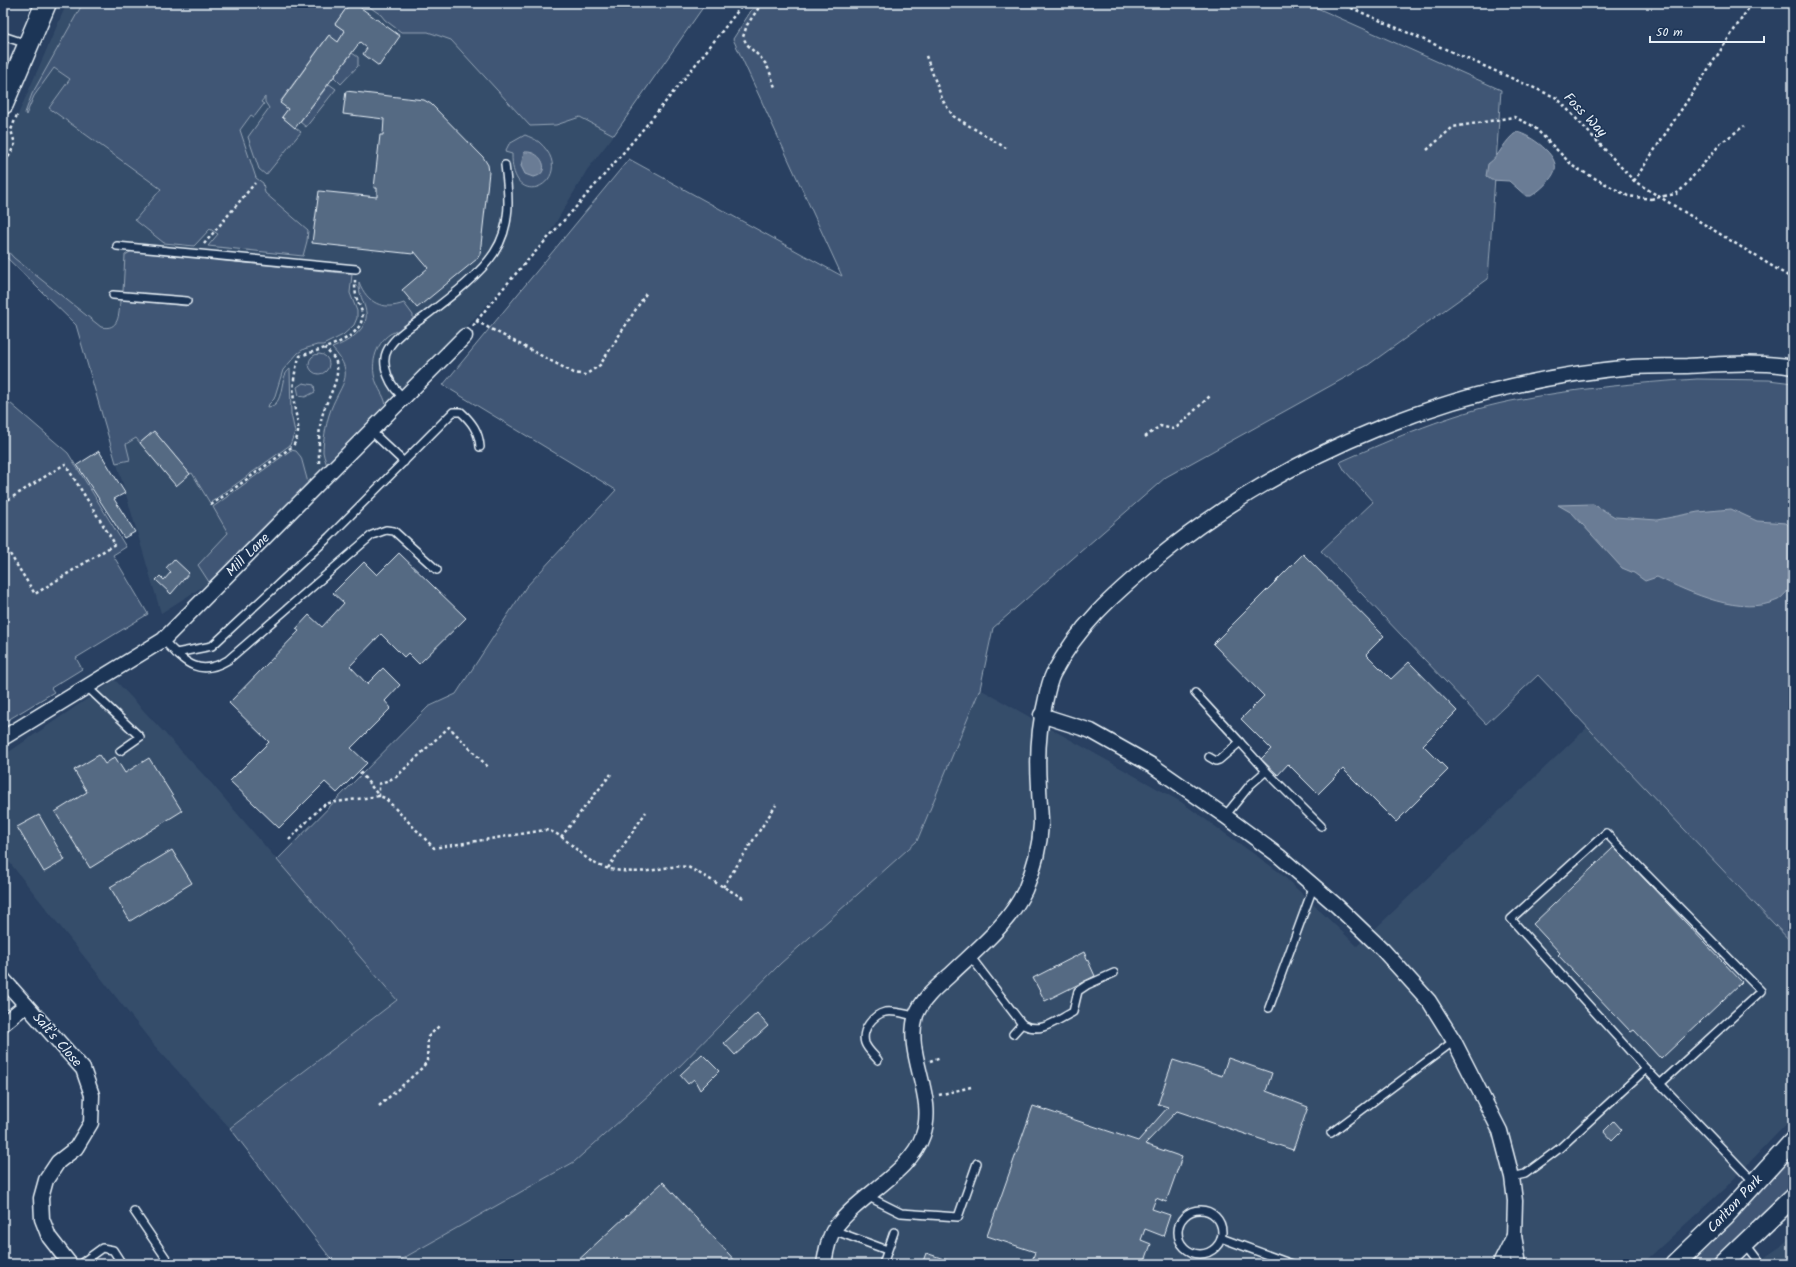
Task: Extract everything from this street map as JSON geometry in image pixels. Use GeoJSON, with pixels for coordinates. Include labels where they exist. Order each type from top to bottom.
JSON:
{"type":"FeatureCollection","features":[{"type":"Feature","properties":{"kind":"main road"},"geometry":{"type":"LineString","coordinates":[[3,104],[46,3]]}},
{"type":"Feature","properties":{"kind":"street","name":"Mill Lane"},"geometry":{"type":"LineString","coordinates":[[3,738],[163,640],[465,336]]}},
{"type":"Feature","properties":{"kind":"street"},"geometry":{"type":"LineString","coordinates":[[824,1264],[833,1230],[916,1151],[924,1135],[928,1119],[916,1055],[914,1035],[916,1016],[920,1006],[935,989],[1015,910],[1033,870],[1041,824],[1038,742],[1041,715],[1051,677],[1084,625],[1120,589],[1176,543],[1236,502],[1298,465],[1345,442],[1419,413],[1486,393],[1570,376],[1634,367],[1730,363],[1793,367]]}},
{"type":"Feature","properties":{"kind":"street"},"geometry":{"type":"LineString","coordinates":[[1041,715],[1091,731],[1153,766],[1225,816],[1314,885],[1383,950],[1429,1001],[1454,1040],[1500,1131],[1512,1177],[1515,1201],[1514,1236],[1519,1264]]}},
{"type":"Feature","properties":{"kind":"street","name":"Salt's Close"},"geometry":{"type":"LineString","coordinates":[[3,979],[83,1070],[92,1095],[91,1123],[76,1148],[58,1162],[46,1180],[41,1198],[42,1219],[49,1237],[70,1264]]}},
{"type":"Feature","properties":{"kind":"street","name":"Salt's Close"},"geometry":{"type":"LineString","coordinates":[[3,1024],[26,1005]]}},
{"type":"Feature","properties":{"kind":"street","name":"Carlton Park"},"geometry":{"type":"LineString","coordinates":[[1675,1264],[1695,1247],[1793,1141]]}},
{"type":"Feature","properties":{"kind":"street"},"geometry":{"type":"LineString","coordinates":[[1723,1264],[1793,1197]]}},
{"type":"Feature","properties":{"kind":"street"},"geometry":{"type":"LineString","coordinates":[[1500,1264],[1514,1236]]}},
{"type":"Feature","properties":{"kind":"lane"},"geometry":{"type":"LineString","coordinates":[[3,36],[28,44]]}},
{"type":"Feature","properties":{"kind":"lane"},"geometry":{"type":"LineString","coordinates":[[404,397],[399,394],[389,379],[384,365],[387,350],[406,330],[470,280],[494,253],[506,228],[510,200],[505,165]]}},
{"type":"Feature","properties":{"kind":"lane"},"geometry":{"type":"LineString","coordinates":[[117,246],[356,269]]}},
{"type":"Feature","properties":{"kind":"lane"},"geometry":{"type":"LineString","coordinates":[[113,295],[187,301]]}},
{"type":"Feature","properties":{"kind":"lane"},"geometry":{"type":"LineString","coordinates":[[176,653],[212,646],[329,537],[455,411],[463,413],[477,431],[480,447]]}},
{"type":"Feature","properties":{"kind":"lane"},"geometry":{"type":"LineString","coordinates":[[371,431],[404,462]]}},
{"type":"Feature","properties":{"kind":"lane"},"geometry":{"type":"LineString","coordinates":[[163,640],[176,653],[192,665],[204,669],[215,668],[228,660],[372,535],[386,530],[394,531],[437,570]]}},
{"type":"Feature","properties":{"kind":"lane"},"geometry":{"type":"LineString","coordinates":[[86,686],[140,737],[120,751]]}},
{"type":"Feature","properties":{"kind":"lane"},"geometry":{"type":"LineString","coordinates":[[1195,693],[1266,771],[1321,826]]}},
{"type":"Feature","properties":{"kind":"lane"},"geometry":{"type":"LineString","coordinates":[[1209,758],[1216,761],[1219,760],[1240,742]]}},
{"type":"Feature","properties":{"kind":"lane"},"geometry":{"type":"LineString","coordinates":[[1225,816],[1250,785],[1266,771]]}},
{"type":"Feature","properties":{"kind":"lane"},"geometry":{"type":"LineString","coordinates":[[1660,1084],[1761,991],[1606,833],[1512,919],[1646,1069],[1660,1084],[1755,1183]]}},
{"type":"Feature","properties":{"kind":"lane"},"geometry":{"type":"LineString","coordinates":[[1269,1008],[1314,885]]}},
{"type":"Feature","properties":{"kind":"lane"},"geometry":{"type":"LineString","coordinates":[[970,956],[1022,1024],[1029,1028],[1039,1029],[1073,1012],[1078,991],[1086,985],[1114,973]]}},
{"type":"Feature","properties":{"kind":"lane"},"geometry":{"type":"LineString","coordinates":[[878,1060],[865,1044],[864,1034],[867,1026],[877,1015],[886,1012],[916,1016]]}},
{"type":"Feature","properties":{"kind":"lane"},"geometry":{"type":"LineString","coordinates":[[1013,1034],[1022,1024]]}},
{"type":"Feature","properties":{"kind":"lane"},"geometry":{"type":"LineString","coordinates":[[1331,1133],[1454,1040]]}},
{"type":"Feature","properties":{"kind":"lane"},"geometry":{"type":"LineString","coordinates":[[1512,1177],[1525,1174],[1560,1148],[1646,1069]]}},
{"type":"Feature","properties":{"kind":"lane"},"geometry":{"type":"LineString","coordinates":[[867,1196],[901,1213],[958,1217],[977,1163]]}},
{"type":"Feature","properties":{"kind":"lane"},"geometry":{"type":"LineString","coordinates":[[1203,1210],[1216,1217],[1220,1223],[1221,1238],[1218,1244],[1207,1253],[1193,1253],[1182,1244],[1179,1238],[1179,1224],[1188,1213],[1203,1210]]}},
{"type":"Feature","properties":{"kind":"lane"},"geometry":{"type":"LineString","coordinates":[[134,1211],[170,1264]]}},
{"type":"Feature","properties":{"kind":"lane"},"geometry":{"type":"LineString","coordinates":[[833,1230],[888,1250]]}},
{"type":"Feature","properties":{"kind":"lane"},"geometry":{"type":"LineString","coordinates":[[883,1264],[894,1232]]}},
{"type":"Feature","properties":{"kind":"lane"},"geometry":{"type":"LineString","coordinates":[[1221,1238],[1292,1264]]}},
{"type":"Feature","properties":{"kind":"lane"},"geometry":{"type":"LineString","coordinates":[[1745,1243],[1761,1264]]}},
{"type":"Feature","properties":{"kind":"lane"},"geometry":{"type":"LineString","coordinates":[[80,1264],[102,1248],[113,1250],[122,1264]]}},
{"type":"Feature","properties":{"kind":"path"},"geometry":{"type":"LineString","coordinates":[[465,336],[546,239],[590,192],[633,141],[744,3]]}},
{"type":"Feature","properties":{"kind":"path"},"geometry":{"type":"LineString","coordinates":[[762,3],[747,25],[743,37],[748,48],[760,56],[767,65],[775,87]]}},
{"type":"Feature","properties":{"kind":"path","name":"Foss Way"},"geometry":{"type":"LineString","coordinates":[[1340,3],[1557,98],[1634,181],[1793,279]]}},
{"type":"Feature","properties":{"kind":"path"},"geometry":{"type":"LineString","coordinates":[[1634,181],[1752,3]]}},
{"type":"Feature","properties":{"kind":"path"},"geometry":{"type":"LineString","coordinates":[[926,56],[943,101],[953,116],[1006,148]]}},
{"type":"Feature","properties":{"kind":"path"},"geometry":{"type":"LineString","coordinates":[[1427,150],[1453,128],[1514,118],[1533,126],[1574,167],[1628,196],[1650,199],[1676,194],[1683,188],[1721,143],[1744,126]]}},
{"type":"Feature","properties":{"kind":"path"},"geometry":{"type":"LineString","coordinates":[[196,254],[255,183]]}},
{"type":"Feature","properties":{"kind":"path"},"geometry":{"type":"LineString","coordinates":[[211,505],[293,446],[297,439],[299,429],[295,410],[294,368],[300,356],[325,348],[350,335],[362,319],[361,307],[356,297],[356,269]]}},
{"type":"Feature","properties":{"kind":"path"},"geometry":{"type":"LineString","coordinates":[[476,321],[574,373],[585,375],[600,365],[647,292]]}},
{"type":"Feature","properties":{"kind":"path"},"geometry":{"type":"LineString","coordinates":[[322,481],[319,466],[320,435],[323,414],[336,377],[337,368],[335,360],[325,348]]}},
{"type":"Feature","properties":{"kind":"path"},"geometry":{"type":"LineString","coordinates":[[1145,437],[1160,426],[1173,429],[1177,427],[1210,396]]}},
{"type":"Feature","properties":{"kind":"path"},"geometry":{"type":"LineString","coordinates":[[3,503],[66,464],[116,544],[35,594],[3,543]]}},
{"type":"Feature","properties":{"kind":"path"},"geometry":{"type":"LineString","coordinates":[[379,796],[379,784],[396,777],[450,727],[489,768]]}},
{"type":"Feature","properties":{"kind":"path"},"geometry":{"type":"LineString","coordinates":[[360,772],[379,796]]}},
{"type":"Feature","properties":{"kind":"path"},"geometry":{"type":"LineString","coordinates":[[561,837],[611,774]]}},
{"type":"Feature","properties":{"kind":"path"},"geometry":{"type":"LineString","coordinates":[[288,840],[322,806],[329,803],[379,796],[385,798],[434,848],[545,830],[554,831],[596,865],[608,868],[647,871],[678,865],[688,867],[745,899]]}},
{"type":"Feature","properties":{"kind":"path"},"geometry":{"type":"LineString","coordinates":[[723,886],[776,804]]}},
{"type":"Feature","properties":{"kind":"path"},"geometry":{"type":"LineString","coordinates":[[608,868],[646,812]]}},
{"type":"Feature","properties":{"kind":"path"},"geometry":{"type":"LineString","coordinates":[[379,1106],[423,1067],[427,1061],[428,1037],[440,1025]]}},
{"type":"Feature","properties":{"kind":"path"},"geometry":{"type":"LineString","coordinates":[[925,1099],[971,1087]]}},
{"type":"Feature","properties":{"kind":"shaded area"},"geometry":{"type":"Polygon","coordinates":[[[67,3],[706,3],[614,135],[587,170],[546,239],[462,332],[310,490],[207,584],[161,613],[76,325],[3,254],[3,149],[67,3]]]}},
{"type":"Feature","properties":{"kind":"shaded area"},"geometry":{"type":"Polygon","coordinates":[[[83,3],[350,3],[335,24],[345,31],[338,42],[328,36],[280,102],[288,109],[282,117],[301,132],[266,175],[259,169],[248,137],[269,108],[265,102],[265,97],[261,102],[264,104],[254,117],[251,115],[240,130],[256,178],[263,183],[265,193],[308,230],[303,256],[208,246],[218,234],[210,229],[194,246],[164,243],[135,220],[161,189],[49,108],[70,79],[54,68],[34,96],[26,115],[25,113],[32,94],[83,3]]]}},
{"type":"Feature","properties":{"kind":"shaded area"},"geometry":{"type":"Polygon","coordinates":[[[364,3],[706,3],[614,135],[580,117],[556,125],[530,126],[451,40],[428,32],[401,32],[364,3]]]}},
{"type":"Feature","properties":{"kind":"shaded area"},"geometry":{"type":"Polygon","coordinates":[[[756,3],[1306,3],[1501,90],[1488,279],[1368,365],[1166,477],[993,628],[980,689],[917,841],[780,964],[670,1076],[574,1162],[393,1264],[335,1264],[230,1128],[397,1000],[277,860],[428,707],[456,694],[526,587],[616,490],[443,385],[629,159],[842,276],[733,39],[756,3]]]}},
{"type":"Feature","properties":{"kind":"shaded area"},"geometry":{"type":"Polygon","coordinates":[[[352,53],[358,57],[358,66],[341,84],[334,77],[352,53]]]}},
{"type":"Feature","properties":{"kind":"shaded area"},"geometry":{"type":"Polygon","coordinates":[[[329,84],[336,89],[306,127],[300,122],[329,84]]]}},
{"type":"Feature","properties":{"kind":"shaded area"},"geometry":{"type":"Polygon","coordinates":[[[1517,132],[1529,137],[1542,146],[1553,158],[1555,164],[1555,170],[1551,178],[1531,196],[1526,196],[1509,181],[1491,180],[1486,176],[1488,164],[1496,157],[1509,139],[1517,132]]]}},
{"type":"Feature","properties":{"kind":"shaded area"},"geometry":{"type":"Polygon","coordinates":[[[525,135],[539,142],[550,155],[552,168],[549,178],[541,186],[531,188],[522,184],[515,173],[512,154],[505,152],[509,144],[525,135]]]}},
{"type":"Feature","properties":{"kind":"shaded area"},"geometry":{"type":"Polygon","coordinates":[[[524,152],[531,152],[543,163],[544,168],[539,175],[533,177],[525,174],[521,166],[524,152]]]}},
{"type":"Feature","properties":{"kind":"shaded area"},"geometry":{"type":"Polygon","coordinates":[[[3,246],[14,258],[101,327],[107,328],[115,324],[119,312],[120,301],[123,299],[186,306],[187,297],[123,292],[125,255],[132,251],[352,274],[350,293],[357,311],[357,318],[354,325],[343,335],[323,345],[317,345],[304,349],[298,353],[283,370],[274,399],[268,407],[274,405],[280,396],[284,378],[290,369],[291,414],[295,432],[290,445],[210,503],[192,473],[190,474],[154,431],[140,443],[136,438],[126,444],[130,460],[116,463],[76,325],[3,254],[3,246]]]}},
{"type":"Feature","properties":{"kind":"shaded area"},"geometry":{"type":"Polygon","coordinates":[[[359,282],[366,295],[377,303],[389,306],[404,303],[413,315],[413,325],[390,334],[385,338],[377,350],[374,363],[375,377],[386,406],[328,470],[323,452],[325,433],[329,415],[344,381],[345,374],[344,366],[340,358],[332,348],[350,339],[364,325],[366,312],[359,290],[359,282]]]}},
{"type":"Feature","properties":{"kind":"shaded area"},"geometry":{"type":"Polygon","coordinates":[[[319,354],[326,357],[329,364],[326,371],[319,374],[312,371],[309,364],[312,357],[319,354]]]}},
{"type":"Feature","properties":{"kind":"shaded area"},"geometry":{"type":"Polygon","coordinates":[[[1697,379],[1769,380],[1793,383],[1793,944],[1538,675],[1486,724],[1321,551],[1373,502],[1345,471],[1340,462],[1445,419],[1489,406],[1580,390],[1697,379]]]}},
{"type":"Feature","properties":{"kind":"shaded area"},"geometry":{"type":"Polygon","coordinates":[[[303,383],[314,385],[315,392],[305,397],[299,396],[297,387],[303,383]]]}},
{"type":"Feature","properties":{"kind":"shaded area"},"geometry":{"type":"Polygon","coordinates":[[[10,403],[68,453],[126,547],[113,555],[148,614],[76,658],[82,669],[51,688],[54,692],[3,723],[3,409],[10,403]]]}},
{"type":"Feature","properties":{"kind":"shaded area"},"geometry":{"type":"Polygon","coordinates":[[[291,450],[296,451],[301,457],[310,490],[209,582],[198,565],[228,533],[213,507],[291,450]]]}},
{"type":"Feature","properties":{"kind":"shaded area"},"geometry":{"type":"Polygon","coordinates":[[[1593,504],[1615,517],[1657,520],[1698,512],[1731,509],[1757,521],[1786,523],[1793,530],[1793,585],[1778,600],[1764,605],[1748,606],[1716,601],[1700,596],[1657,577],[1645,581],[1634,573],[1622,568],[1572,513],[1558,505],[1593,504]]]}},
{"type":"Feature","properties":{"kind":"shaded area"},"geometry":{"type":"Polygon","coordinates":[[[115,680],[212,784],[397,1000],[230,1128],[154,1045],[3,854],[3,756],[115,680]]]}},
{"type":"Feature","properties":{"kind":"shaded area"},"geometry":{"type":"Polygon","coordinates":[[[980,689],[1181,802],[1279,872],[1357,946],[1594,721],[1793,938],[1793,1117],[1726,1187],[1642,1264],[393,1264],[574,1162],[670,1076],[780,964],[917,841],[980,689]]]}},
{"type":"Feature","properties":{"kind":"shaded area"},"geometry":{"type":"Polygon","coordinates":[[[1793,1153],[1793,1184],[1751,1226],[1708,1264],[1689,1264],[1793,1153]]]}},
{"type":"Feature","properties":{"kind":"shaded area"},"geometry":{"type":"Polygon","coordinates":[[[1793,1235],[1793,1264],[1755,1264],[1780,1247],[1793,1235]]]}},
{"type":"Feature","properties":{"kind":"building"},"geometry":{"type":"Polygon","coordinates":[[[350,3],[354,3],[400,36],[379,66],[363,54],[367,48],[360,42],[295,128],[282,117],[288,109],[280,103],[329,35],[338,42],[345,31],[335,24],[350,3]]]}},
{"type":"Feature","properties":{"kind":"building"},"geometry":{"type":"Polygon","coordinates":[[[346,91],[424,100],[431,104],[483,157],[488,165],[489,172],[480,254],[477,259],[417,308],[402,290],[428,268],[414,251],[413,254],[312,243],[319,191],[377,197],[377,188],[374,188],[380,135],[383,135],[384,119],[343,114],[346,91]]]}},
{"type":"Feature","properties":{"kind":"building"},"geometry":{"type":"Polygon","coordinates":[[[154,431],[190,474],[176,486],[140,443],[154,431]]]}},
{"type":"Feature","properties":{"kind":"building"},"geometry":{"type":"Polygon","coordinates":[[[99,451],[125,493],[114,499],[135,532],[124,538],[77,465],[99,451]]]}},
{"type":"Feature","properties":{"kind":"building"},"geometry":{"type":"Polygon","coordinates":[[[399,553],[466,618],[419,664],[408,653],[404,657],[381,634],[350,666],[367,684],[383,668],[400,685],[385,701],[391,708],[351,748],[367,763],[337,793],[325,782],[279,828],[230,781],[269,742],[229,703],[299,631],[296,629],[309,615],[322,627],[344,603],[333,593],[364,562],[377,575],[399,553]]]}},
{"type":"Feature","properties":{"kind":"building"},"geometry":{"type":"Polygon","coordinates":[[[1303,554],[1384,636],[1366,654],[1391,679],[1409,662],[1457,711],[1423,745],[1448,770],[1396,822],[1343,769],[1318,794],[1288,764],[1278,775],[1261,759],[1271,749],[1241,719],[1264,696],[1213,644],[1303,554]]]}},
{"type":"Feature","properties":{"kind":"building"},"geometry":{"type":"Polygon","coordinates":[[[174,559],[189,573],[171,594],[156,580],[160,576],[164,580],[171,572],[166,568],[174,559]]]}},
{"type":"Feature","properties":{"kind":"building"},"geometry":{"type":"Polygon","coordinates":[[[99,755],[105,764],[115,757],[125,773],[149,758],[182,811],[90,868],[55,812],[87,792],[74,770],[99,755]]]}},
{"type":"Feature","properties":{"kind":"building"},"geometry":{"type":"Polygon","coordinates":[[[39,815],[65,860],[44,872],[17,827],[39,815]]]}},
{"type":"Feature","properties":{"kind":"building"},"geometry":{"type":"Polygon","coordinates":[[[1614,847],[1742,982],[1661,1059],[1634,1030],[1631,1032],[1558,955],[1560,953],[1533,924],[1614,847]]]}},
{"type":"Feature","properties":{"kind":"building"},"geometry":{"type":"Polygon","coordinates":[[[172,850],[192,883],[130,921],[110,887],[172,850]]]}},
{"type":"Feature","properties":{"kind":"building"},"geometry":{"type":"Polygon","coordinates":[[[1084,952],[1095,976],[1045,1001],[1033,978],[1084,952]]]}},
{"type":"Feature","properties":{"kind":"building"},"geometry":{"type":"Polygon","coordinates":[[[757,1013],[768,1026],[735,1055],[724,1043],[757,1013]]]}},
{"type":"Feature","properties":{"kind":"building"},"geometry":{"type":"Polygon","coordinates":[[[702,1054],[719,1071],[700,1090],[694,1079],[688,1084],[680,1075],[702,1054]]]}},
{"type":"Feature","properties":{"kind":"building"},"geometry":{"type":"Polygon","coordinates":[[[1228,1058],[1272,1073],[1266,1091],[1308,1107],[1293,1150],[1177,1111],[1145,1144],[1182,1157],[1166,1202],[1156,1198],[1152,1209],[1170,1215],[1163,1236],[1145,1229],[1141,1240],[1151,1244],[1144,1264],[1031,1264],[1035,1252],[987,1236],[1033,1106],[1138,1141],[1168,1107],[1158,1104],[1173,1060],[1222,1076],[1228,1058]]]}},
{"type":"Feature","properties":{"kind":"building"},"geometry":{"type":"Polygon","coordinates":[[[1614,1121],[1622,1130],[1612,1140],[1604,1131],[1614,1121]]]}},
{"type":"Feature","properties":{"kind":"building"},"geometry":{"type":"Polygon","coordinates":[[[663,1182],[738,1264],[574,1264],[663,1182]]]}},
{"type":"Feature","properties":{"kind":"building"},"geometry":{"type":"Polygon","coordinates":[[[926,1253],[959,1264],[922,1264],[926,1253]]]}}]}
